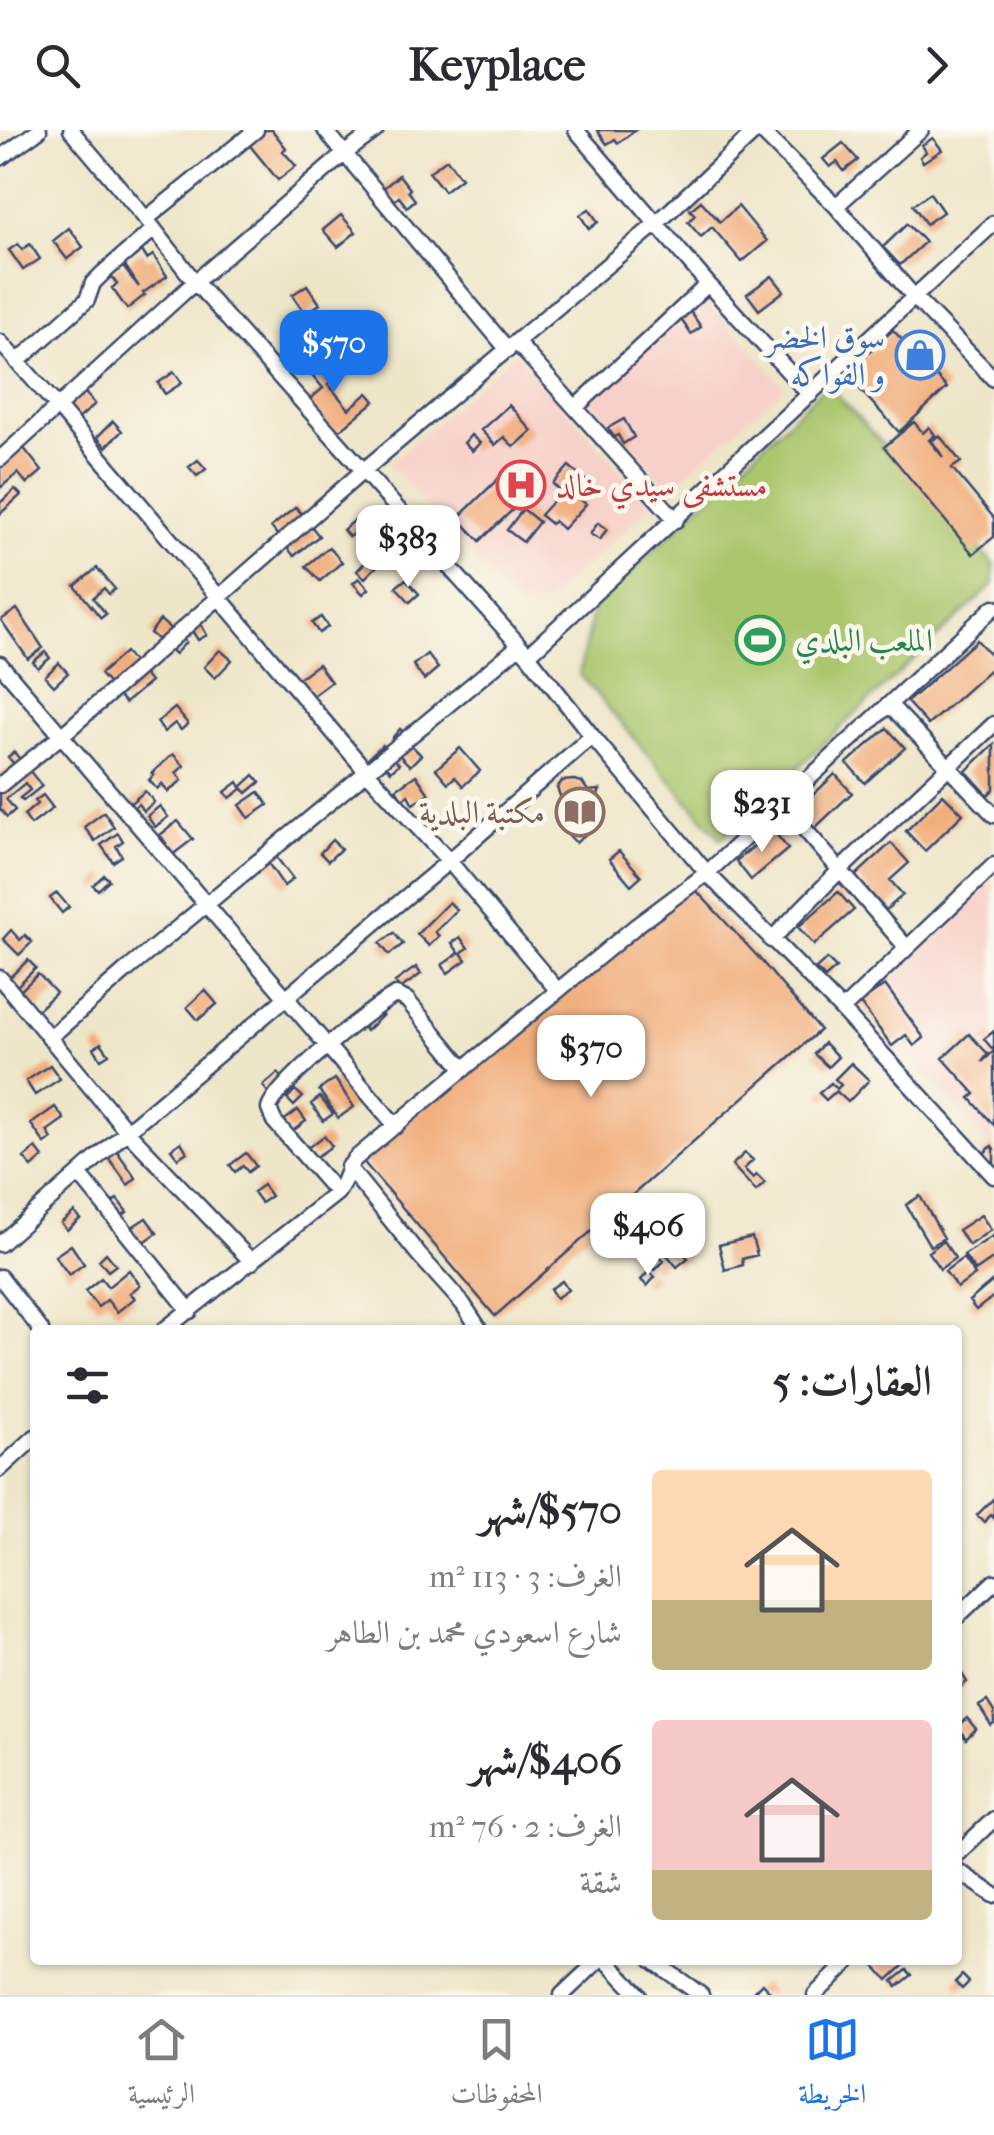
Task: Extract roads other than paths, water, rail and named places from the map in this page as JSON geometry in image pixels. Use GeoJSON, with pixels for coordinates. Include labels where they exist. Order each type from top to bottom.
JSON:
{"type":"FeatureCollection","features":[{"type":"Feature","properties":{"kind":"street"},"geometry":{"type":"LineString","coordinates":[[0,158],[38,130]]}},
{"type":"Feature","properties":{"kind":"street"},"geometry":{"type":"LineString","coordinates":[[71,130],[195,282],[524,650],[707,873],[842,1010],[994,1176]]}},
{"type":"Feature","properties":{"kind":"street"},"geometry":{"type":"LineString","coordinates":[[18,362],[87,300],[92,284],[150,224],[256,130]]}},
{"type":"Feature","properties":{"kind":"street"},"geometry":{"type":"LineString","coordinates":[[325,130],[512,346],[576,407],[676,520]]}},
{"type":"Feature","properties":{"kind":"street"},"geometry":{"type":"LineString","coordinates":[[0,459],[195,282],[376,130]]}},
{"type":"Feature","properties":{"kind":"street"},"geometry":{"type":"LineString","coordinates":[[576,130],[810,395]]}},
{"type":"Feature","properties":{"kind":"street"},"geometry":{"type":"LineString","coordinates":[[0,785],[656,224],[758,130],[836,206],[914,298],[994,380]]}},
{"type":"Feature","properties":{"kind":"street"},"geometry":{"type":"LineString","coordinates":[[836,206],[921,130]]}},
{"type":"Feature","properties":{"kind":"street"},"geometry":{"type":"LineString","coordinates":[[49,1038],[366,771],[524,650],[676,520],[994,223]]}},
{"type":"Feature","properties":{"kind":"street"},"geometry":{"type":"LineString","coordinates":[[576,407],[708,284]]}},
{"type":"Feature","properties":{"kind":"street"},"geometry":{"type":"LineString","coordinates":[[0,342],[558,990]]}},
{"type":"Feature","properties":{"kind":"street"},"geometry":{"type":"LineString","coordinates":[[170,1325],[337,1193],[356,1158],[558,990],[707,873],[994,607]]}},
{"type":"Feature","properties":{"kind":"street"},"geometry":{"type":"LineString","coordinates":[[0,664],[396,1126]]}},
{"type":"Feature","properties":{"kind":"street"},"geometry":{"type":"LineString","coordinates":[[888,704],[994,815]]}},
{"type":"Feature","properties":{"kind":"street"},"geometry":{"type":"LineString","coordinates":[[770,940],[994,724]]}},
{"type":"Feature","properties":{"kind":"street"},"geometry":{"type":"LineString","coordinates":[[0,1244],[127,1130],[592,736]]}},
{"type":"Feature","properties":{"kind":"street"},"geometry":{"type":"LineString","coordinates":[[782,803],[907,948]]}},
{"type":"Feature","properties":{"kind":"street"},"geometry":{"type":"LineString","coordinates":[[842,1010],[994,865]]}},
{"type":"Feature","properties":{"kind":"street"},"geometry":{"type":"LineString","coordinates":[[0,978],[127,1130],[252,1262]]}},
{"type":"Feature","properties":{"kind":"street"},"geometry":{"type":"LineString","coordinates":[[337,1193],[274,1121],[269,1109],[274,1097],[327,1047],[396,995],[407,1000],[464,1070]]}},
{"type":"Feature","properties":{"kind":"street"},"geometry":{"type":"LineString","coordinates":[[348,1167],[477,1325]]}},
{"type":"Feature","properties":{"kind":"street"},"geometry":{"type":"LineString","coordinates":[[78,1174],[190,1310]]}},
{"type":"Feature","properties":{"kind":"street"},"geometry":{"type":"LineString","coordinates":[[0,1277],[37,1325]]}},
{"type":"Feature","properties":{"kind":"street"},"geometry":{"type":"LineString","coordinates":[[1,1465],[30,1442]]}},
{"type":"Feature","properties":{"kind":"street"},"geometry":{"type":"LineString","coordinates":[[962,1612],[994,1582]]}},
{"type":"Feature","properties":{"kind":"street"},"geometry":{"type":"LineString","coordinates":[[962,1850],[994,1820]]}},
{"type":"Feature","properties":{"kind":"street"},"geometry":{"type":"LineString","coordinates":[[962,1874],[994,1895]]}},
{"type":"Feature","properties":{"kind":"street"},"geometry":{"type":"LineString","coordinates":[[562,1995],[596,1965]]}},
{"type":"Feature","properties":{"kind":"street"},"geometry":{"type":"LineString","coordinates":[[607,1965],[640,1995]]}},
{"type":"Feature","properties":{"kind":"street"},"geometry":{"type":"LineString","coordinates":[[659,1965],[701,1995]]}},
{"type":"Feature","properties":{"kind":"street"},"geometry":{"type":"LineString","coordinates":[[815,1995],[845,1965]]}},
{"type":"Feature","properties":{"kind":"place","name":"سوق الخضر و الفواكه"},"geometry":{"type":"Point","coordinates":[920,355]}},
{"type":"Feature","properties":{"kind":"place","name":"مستشفى سيدي خالد"},"geometry":{"type":"Point","coordinates":[521,485]}},
{"type":"Feature","properties":{"kind":"place","name":"الملعب البلدي"},"geometry":{"type":"Point","coordinates":[760,640]}},
{"type":"Feature","properties":{"kind":"place","name":"مكتبة البلدية"},"geometry":{"type":"Point","coordinates":[580,812]}}]}
